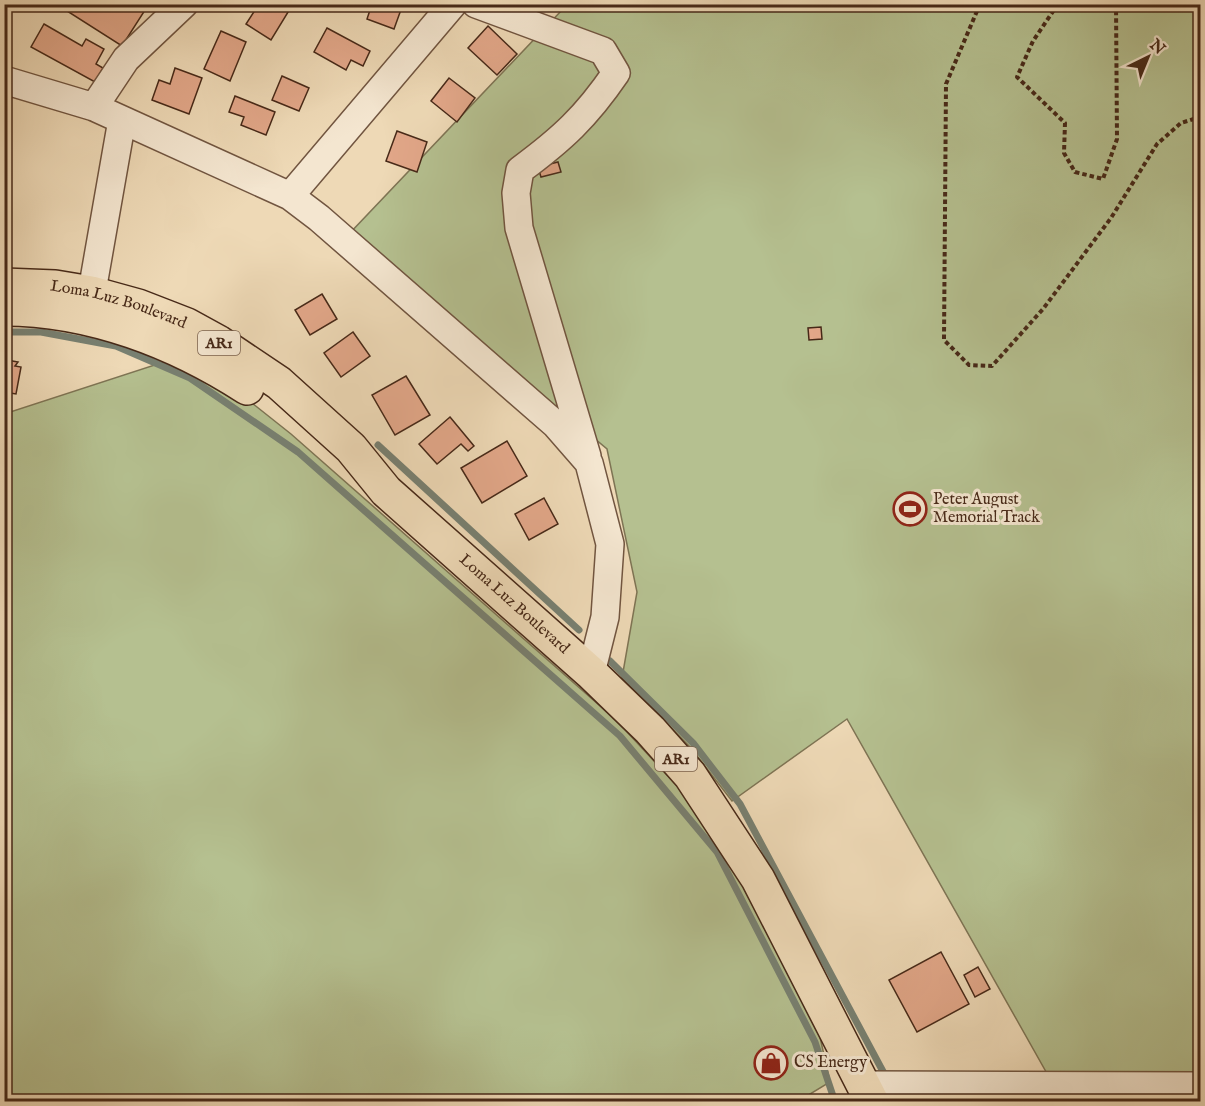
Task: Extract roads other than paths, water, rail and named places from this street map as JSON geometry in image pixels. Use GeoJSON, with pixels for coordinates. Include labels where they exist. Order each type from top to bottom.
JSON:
{"type":"FeatureCollection","features":[{"type":"Feature","properties":{"kind":"highway","name":"Loma Luz Boulevard"},"geometry":{"type":"LineString","coordinates":[[4,285],[55,287],[89,306],[138,306],[187,326],[279,384],[351,448],[386,491],[591,673],[650,730],[684,768],[722,821],[758,879],[868,1093]]}},
{"type":"Feature","properties":{"kind":"highway","name":"AR1"},"geometry":{"type":"LineString","coordinates":[[4,309],[51,313],[89,306]]}},
{"type":"Feature","properties":{"kind":"street"},"geometry":{"type":"LineString","coordinates":[[94,107],[126,59],[184,4]]}},
{"type":"Feature","properties":{"kind":"street"},"geometry":{"type":"LineString","coordinates":[[290,196],[453,4]]}},
{"type":"Feature","properties":{"kind":"street"},"geometry":{"type":"LineString","coordinates":[[476,4],[603,51],[616,73],[591,110],[554,144],[520,170],[516,193],[519,228],[589,463],[610,544],[604,617],[591,673]]}},
{"type":"Feature","properties":{"kind":"street"},"geometry":{"type":"LineString","coordinates":[[4,80],[94,107],[290,196],[319,218],[555,424],[589,463]]}},
{"type":"Feature","properties":{"kind":"street"},"geometry":{"type":"LineString","coordinates":[[89,306],[122,120]]}},
{"type":"Feature","properties":{"kind":"street"},"geometry":{"type":"LineString","coordinates":[[868,1093],[1200,1086]]}},
{"type":"Feature","properties":{"kind":"waterway"},"geometry":{"type":"LineString","coordinates":[[4,332],[41,332],[116,346],[190,378],[298,452],[620,736],[717,852],[815,1042],[835,1102]]}},
{"type":"Feature","properties":{"kind":"waterway"},"geometry":{"type":"LineString","coordinates":[[378,445],[579,630]]}},
{"type":"Feature","properties":{"kind":"waterway"},"geometry":{"type":"LineString","coordinates":[[610,661],[693,743],[740,804],[887,1079]]}},
{"type":"Feature","properties":{"kind":"place","name":"Peter August Memorial Track"},"geometry":{"type":"Point","coordinates":[910,509]}},
{"type":"Feature","properties":{"kind":"place","name":"CS Energy"},"geometry":{"type":"Point","coordinates":[771,1063]}}]}
